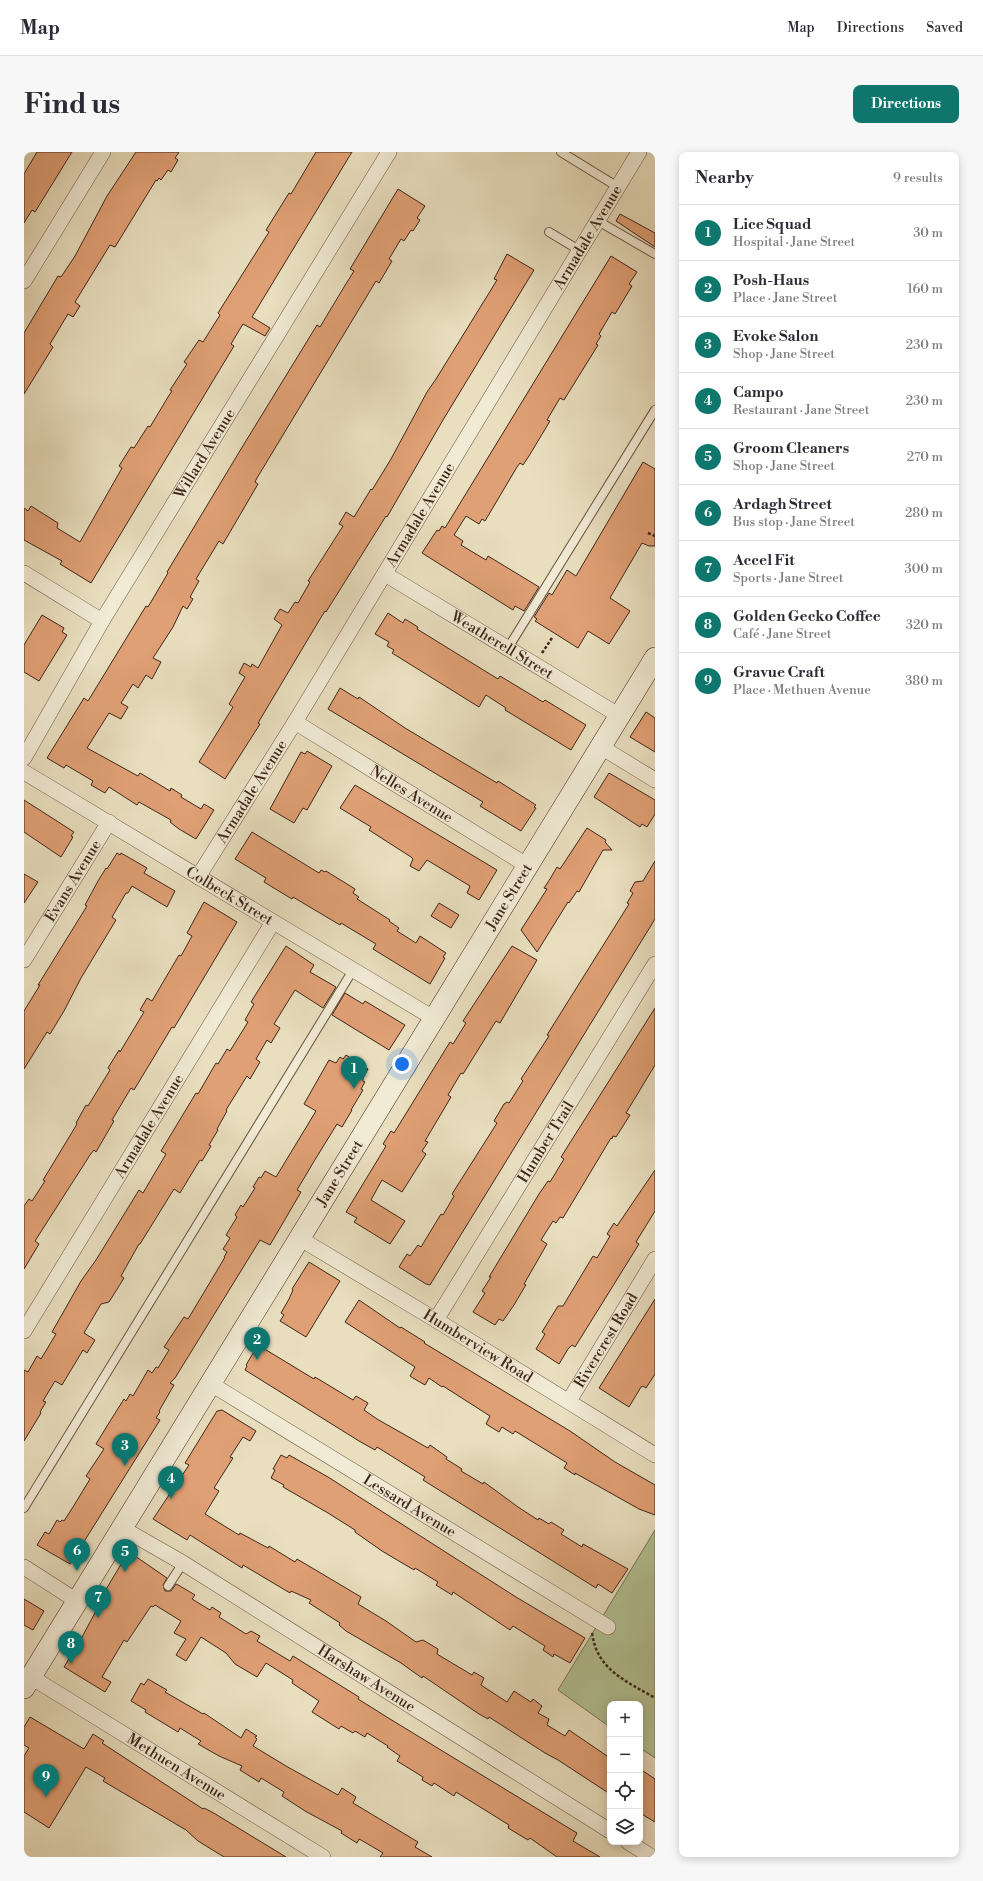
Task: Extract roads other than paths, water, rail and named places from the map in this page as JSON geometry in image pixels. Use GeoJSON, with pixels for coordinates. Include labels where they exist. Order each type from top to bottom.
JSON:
{"type":"FeatureCollection","features":[{"type":"Feature","properties":{"kind":"main road","name":"Jane Street"},"geometry":{"type":"LineString","coordinates":[[27,1683],[655,658]]}},
{"type":"Feature","properties":{"kind":"street"},"geometry":{"type":"LineString","coordinates":[[24,281],[103,152]]}},
{"type":"Feature","properties":{"kind":"street","name":"Willard Avenue"},"geometry":{"type":"LineString","coordinates":[[24,758],[102,621],[389,152]]}},
{"type":"Feature","properties":{"kind":"street","name":"Armadale Avenue"},"geometry":{"type":"LineString","coordinates":[[198,877],[295,722],[639,152]]}},
{"type":"Feature","properties":{"kind":"street"},"geometry":{"type":"LineString","coordinates":[[24,573],[102,621]]}},
{"type":"Feature","properties":{"kind":"street","name":"Weatherell Street"},"geometry":{"type":"LineString","coordinates":[[385,574],[620,716]]}},
{"type":"Feature","properties":{"kind":"street","name":"Nelles Avenue"},"geometry":{"type":"LineString","coordinates":[[295,722],[528,866]]}},
{"type":"Feature","properties":{"kind":"street"},"geometry":{"type":"LineString","coordinates":[[601,747],[655,780]]}},
{"type":"Feature","properties":{"kind":"street","name":"Colbeck Street"},"geometry":{"type":"LineString","coordinates":[[24,772],[435,1019]]}},
{"type":"Feature","properties":{"kind":"street","name":"Evans Avenue"},"geometry":{"type":"LineString","coordinates":[[24,960],[109,822]]}},
{"type":"Feature","properties":{"kind":"street","name":"Armadale Avenue"},"geometry":{"type":"LineString","coordinates":[[24,1331],[273,922]]}},
{"type":"Feature","properties":{"kind":"street","name":"Humber Trail"},"geometry":{"type":"LineString","coordinates":[[436,1320],[655,964]]}},
{"type":"Feature","properties":{"kind":"street","name":"Humberview Road"},"geometry":{"type":"LineString","coordinates":[[299,1238],[569,1401],[655,1455]]}},
{"type":"Feature","properties":{"kind":"street","name":"Rivercrest Road"},"geometry":{"type":"LineString","coordinates":[[569,1401],[655,1260]]}},
{"type":"Feature","properties":{"kind":"street","name":"Lessard Avenue"},"geometry":{"type":"LineString","coordinates":[[211,1384],[603,1624]]}},
{"type":"Feature","properties":{"kind":"street","name":"Harshaw Avenue"},"geometry":{"type":"LineString","coordinates":[[122,1528],[183,1563],[607,1829]]}},
{"type":"Feature","properties":{"kind":"street"},"geometry":{"type":"LineString","coordinates":[[24,1567],[77,1601]]}},
{"type":"Feature","properties":{"kind":"street","name":"Methuen Avenue"},"geometry":{"type":"LineString","coordinates":[[27,1683],[323,1857]]}},
{"type":"Feature","properties":{"kind":"street"},"geometry":{"type":"LineString","coordinates":[[633,1845],[652,1857]]}},
{"type":"Feature","properties":{"kind":"lane"},"geometry":{"type":"LineString","coordinates":[[561,152],[618,187]]}},
{"type":"Feature","properties":{"kind":"lane"},"geometry":{"type":"LineString","coordinates":[[598,221],[655,254]]}},
{"type":"Feature","properties":{"kind":"lane"},"geometry":{"type":"LineString","coordinates":[[549,232],[579,250]]}},
{"type":"Feature","properties":{"kind":"lane"},"geometry":{"type":"LineString","coordinates":[[508,648],[655,410]]}},
{"type":"Feature","properties":{"kind":"lane"},"geometry":{"type":"LineString","coordinates":[[24,1508],[353,970]]}},
{"type":"Feature","properties":{"kind":"lane"},"geometry":{"type":"LineString","coordinates":[[168,1586],[183,1563]]}},
{"type":"Feature","properties":{"kind":"place","name":"Lice Squad"},"geometry":{"type":"Point","coordinates":[354,1089]}},
{"type":"Feature","properties":{"kind":"place","name":"Posh-Haus"},"geometry":{"type":"Point","coordinates":[257,1360]}},
{"type":"Feature","properties":{"kind":"place","name":"Evoke Salon"},"geometry":{"type":"Point","coordinates":[125,1466]}},
{"type":"Feature","properties":{"kind":"place","name":"Campo"},"geometry":{"type":"Point","coordinates":[171,1499]}},
{"type":"Feature","properties":{"kind":"place","name":"Ardagh Street"},"geometry":{"type":"Point","coordinates":[77,1571]}},
{"type":"Feature","properties":{"kind":"place","name":"Groom Cleaners"},"geometry":{"type":"Point","coordinates":[125,1572]}},
{"type":"Feature","properties":{"kind":"place","name":"Accel Fit"},"geometry":{"type":"Point","coordinates":[98,1618]}},
{"type":"Feature","properties":{"kind":"place","name":"Golden Gecko Coffee"},"geometry":{"type":"Point","coordinates":[71,1664]}},
{"type":"Feature","properties":{"kind":"place","name":"Gravue Craft"},"geometry":{"type":"Point","coordinates":[46,1797]}}]}
